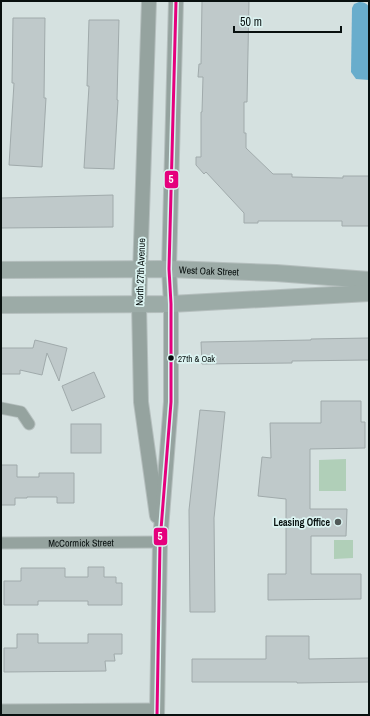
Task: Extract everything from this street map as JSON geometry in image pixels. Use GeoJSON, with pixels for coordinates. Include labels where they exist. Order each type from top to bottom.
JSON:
{"type":"FeatureCollection","features":[{"type":"Feature","properties":{"kind":"main road","name":"West Oak Street"},"geometry":{"type":"LineString","coordinates":[[1,270],[169,269],[276,273],[369,280]]}},
{"type":"Feature","properties":{"kind":"main road"},"geometry":{"type":"LineString","coordinates":[[1,305],[171,304],[369,293]]}},
{"type":"Feature","properties":{"kind":"street","name":"North 27th Avenue"},"geometry":{"type":"LineString","coordinates":[[149,1],[139,304],[141,402],[160,542]]}},
{"type":"Feature","properties":{"kind":"street","name":"North 27th Avenue"},"geometry":{"type":"LineString","coordinates":[[157,712],[160,542],[172,402],[171,304],[169,269],[176,1]]}},
{"type":"Feature","properties":{"kind":"street"},"geometry":{"type":"LineString","coordinates":[[1,408],[21,412],[29,424]]}},
{"type":"Feature","properties":{"kind":"street","name":"McCormick Street"},"geometry":{"type":"LineString","coordinates":[[1,543],[160,542]]}},
{"type":"Feature","properties":{"kind":"street"},"geometry":{"type":"LineString","coordinates":[[1,710],[157,712]]}},
{"type":"Feature","properties":{"kind":"green space"},"geometry":{"type":"Polygon","coordinates":[[[346,459],[346,491],[319,491],[319,460],[346,459]]]}},
{"type":"Feature","properties":{"kind":"green space"},"geometry":{"type":"Polygon","coordinates":[[[334,540],[353,540],[353,558],[334,559],[334,540]]]}},
{"type":"Feature","properties":{"kind":"water"},"geometry":{"type":"Polygon","coordinates":[[[359,2],[365,3],[369,7],[369,80],[356,79],[351,72],[352,8],[354,4],[359,2]]]}},
{"type":"Feature","properties":{"kind":"building"},"geometry":{"type":"Polygon","coordinates":[[[202,1],[249,1],[247,102],[244,102],[244,133],[246,133],[246,148],[273,174],[292,174],[292,177],[343,178],[343,176],[369,176],[369,226],[342,226],[342,221],[258,221],[258,223],[244,223],[244,213],[206,172],[204,174],[196,165],[196,157],[201,157],[203,77],[198,77],[199,64],[201,64],[202,1]]]}},
{"type":"Feature","properties":{"kind":"building"},"geometry":{"type":"Polygon","coordinates":[[[13,18],[45,18],[44,98],[46,98],[42,167],[9,165],[14,83],[12,83],[13,18]]]}},
{"type":"Feature","properties":{"kind":"building"},"geometry":{"type":"Polygon","coordinates":[[[89,20],[119,20],[118,100],[114,169],[84,168],[89,86],[87,86],[89,20]]]}},
{"type":"Feature","properties":{"kind":"building"},"geometry":{"type":"Polygon","coordinates":[[[113,195],[113,227],[1,228],[1,198],[113,195]]]}},
{"type":"Feature","properties":{"kind":"building"},"geometry":{"type":"Polygon","coordinates":[[[369,338],[369,360],[202,364],[201,342],[369,338]]]}},
{"type":"Feature","properties":{"kind":"building"},"geometry":{"type":"Polygon","coordinates":[[[35,340],[67,348],[59,381],[47,353],[42,375],[20,370],[20,374],[1,374],[1,348],[33,348],[35,340]]]}},
{"type":"Feature","properties":{"kind":"building"},"geometry":{"type":"Polygon","coordinates":[[[94,372],[105,397],[72,411],[62,386],[94,372]]]}},
{"type":"Feature","properties":{"kind":"building"},"geometry":{"type":"Polygon","coordinates":[[[321,401],[361,401],[361,422],[365,422],[365,448],[310,449],[310,509],[347,509],[346,536],[311,536],[311,574],[361,574],[361,599],[268,600],[268,574],[286,574],[286,499],[258,496],[262,457],[271,458],[270,423],[321,423],[321,401]]]}},
{"type":"Feature","properties":{"kind":"building"},"geometry":{"type":"Polygon","coordinates":[[[200,410],[225,412],[214,518],[215,612],[190,612],[189,510],[200,410]]]}},
{"type":"Feature","properties":{"kind":"building"},"geometry":{"type":"Polygon","coordinates":[[[71,424],[101,424],[101,453],[71,453],[71,424]]]}},
{"type":"Feature","properties":{"kind":"building"},"geometry":{"type":"Polygon","coordinates":[[[1,465],[17,465],[17,477],[39,477],[39,473],[74,473],[74,503],[57,503],[57,497],[27,497],[15,498],[15,505],[1,505],[1,465]]]}},
{"type":"Feature","properties":{"kind":"building"},"geometry":{"type":"Polygon","coordinates":[[[88,567],[104,567],[104,577],[116,577],[116,583],[122,583],[122,605],[88,605],[88,601],[38,601],[38,605],[4,605],[4,581],[21,581],[21,568],[65,568],[65,577],[88,577],[88,567]]]}},
{"type":"Feature","properties":{"kind":"building"},"geometry":{"type":"Polygon","coordinates":[[[17,634],[38,634],[38,643],[88,643],[88,634],[122,634],[122,654],[114,654],[115,661],[105,661],[106,671],[4,672],[4,648],[17,648],[17,634]]]}},
{"type":"Feature","properties":{"kind":"building"},"geometry":{"type":"Polygon","coordinates":[[[266,636],[309,636],[309,659],[369,658],[369,682],[192,682],[192,659],[266,659],[266,636]]]}},
{"type":"Feature","properties":{"kind":"transit line","name":"5"},"geometry":{"type":"LineString","coordinates":[[157,715],[160,542],[171,402],[171,304],[169,269],[176,1]]}},
{"type":"Feature","properties":{"kind":"place","name":"27th & Oak"},"geometry":{"type":"Point","coordinates":[171,358]}},
{"type":"Feature","properties":{"kind":"place","name":"Leasing Office"},"geometry":{"type":"Point","coordinates":[338,522]}}]}
